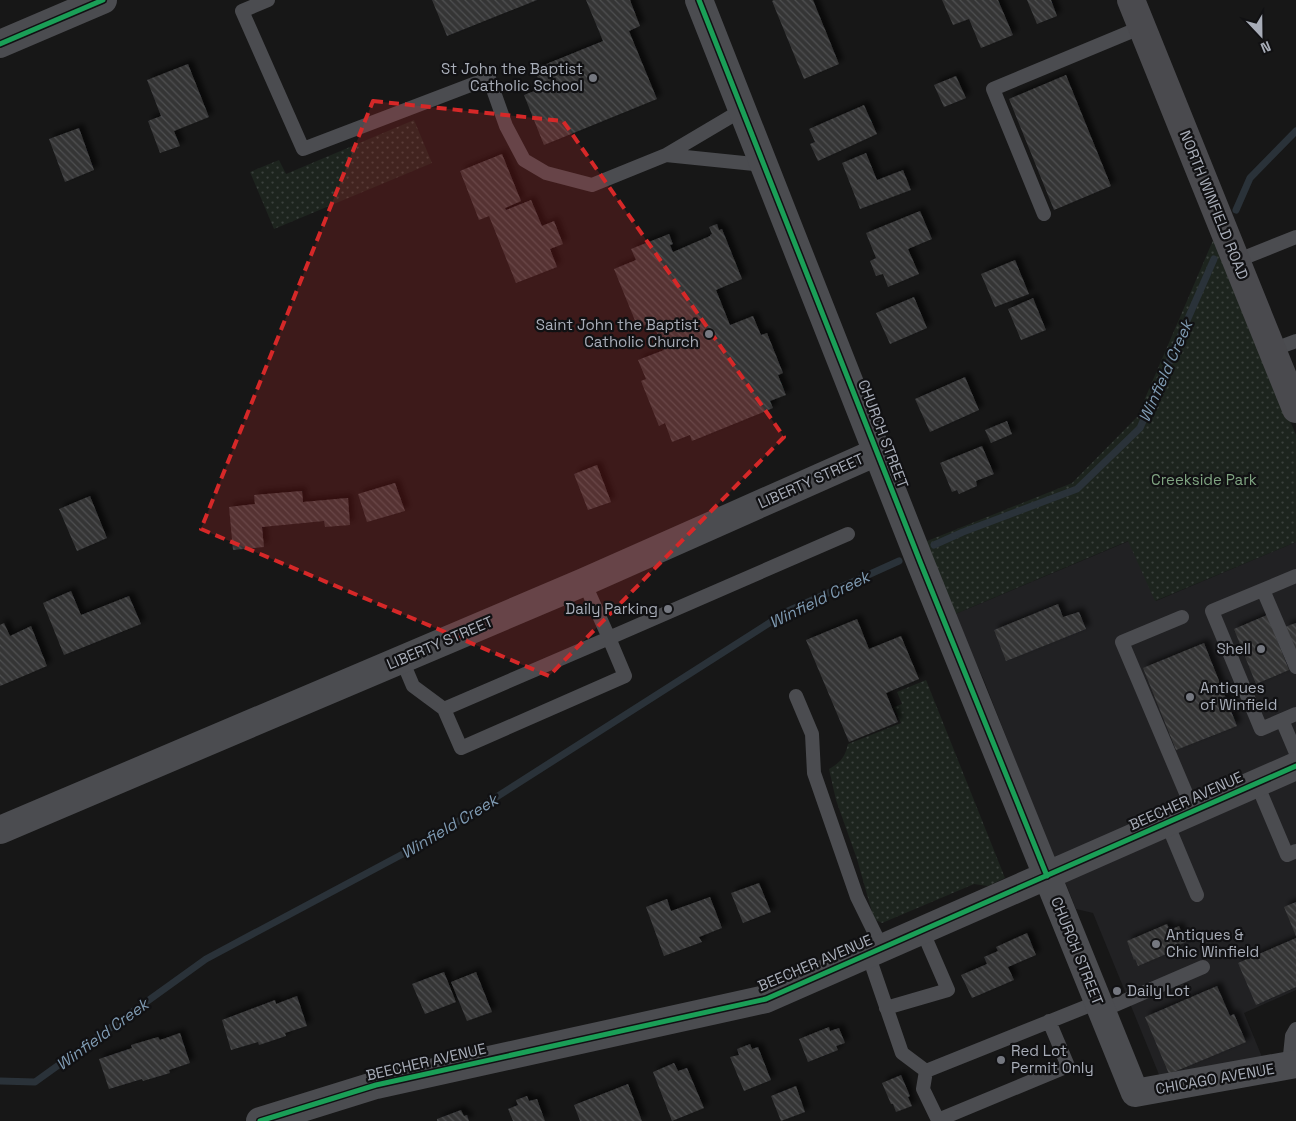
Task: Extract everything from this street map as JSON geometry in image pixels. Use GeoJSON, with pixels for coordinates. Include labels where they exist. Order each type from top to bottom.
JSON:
{"type":"FeatureCollection","features":[{"type":"Feature","properties":{"kind":"street"},"geometry":{"type":"LineString","coordinates":[[0,44],[103,0]]}},
{"type":"Feature","properties":{"kind":"street","name":"CHURCH STREET"},"geometry":{"type":"LineString","coordinates":[[699,0],[877,452],[1135,1093]]}},
{"type":"Feature","properties":{"kind":"street","name":"NORTH WINFIELD ROAD"},"geometry":{"type":"LineString","coordinates":[[1131,0],[1236,260],[1286,357],[1296,409]]}},
{"type":"Feature","properties":{"kind":"street","name":"LIBERTY STREET"},"geometry":{"type":"LineString","coordinates":[[0,830],[584,582],[877,452]]}},
{"type":"Feature","properties":{"kind":"street","name":"BEECHER AVENUE"},"geometry":{"type":"LineString","coordinates":[[260,1121],[376,1085],[766,999],[1296,766]]}},
{"type":"Feature","properties":{"kind":"street","name":"CHICAGO AVENUE"},"geometry":{"type":"LineString","coordinates":[[1135,1093],[1292,1065]]}},
{"type":"Feature","properties":{"kind":"lane"},"geometry":{"type":"LineString","coordinates":[[268,0],[242,11],[303,149],[488,78],[506,126],[524,160],[546,172],[592,184],[666,155],[742,110]]}},
{"type":"Feature","properties":{"kind":"lane"},"geometry":{"type":"LineString","coordinates":[[1044,214],[993,89],[1142,27]]}},
{"type":"Feature","properties":{"kind":"lane"},"geometry":{"type":"LineString","coordinates":[[666,155],[764,165]]}},
{"type":"Feature","properties":{"kind":"lane"},"geometry":{"type":"LineString","coordinates":[[1236,260],[1296,237]]}},
{"type":"Feature","properties":{"kind":"lane"},"geometry":{"type":"LineString","coordinates":[[444,709],[848,534]]}},
{"type":"Feature","properties":{"kind":"lane"},"geometry":{"type":"LineString","coordinates":[[1296,576],[1212,612],[1261,729],[1296,714]]}},
{"type":"Feature","properties":{"kind":"lane"},"geometry":{"type":"LineString","coordinates":[[402,660],[414,686],[444,709],[461,748],[625,676],[584,582]]}},
{"type":"Feature","properties":{"kind":"lane"},"geometry":{"type":"LineString","coordinates":[[1263,590],[1296,667]]}},
{"type":"Feature","properties":{"kind":"lane"},"geometry":{"type":"LineString","coordinates":[[1182,617],[1122,642],[1194,812]]}},
{"type":"Feature","properties":{"kind":"lane"},"geometry":{"type":"LineString","coordinates":[[796,696],[812,734],[814,772],[875,951],[886,1008],[902,1053],[926,1071]]}},
{"type":"Feature","properties":{"kind":"lane"},"geometry":{"type":"LineString","coordinates":[[1282,720],[1296,753]]}},
{"type":"Feature","properties":{"kind":"lane"},"geometry":{"type":"LineString","coordinates":[[1257,784],[1287,855],[1296,851]]}},
{"type":"Feature","properties":{"kind":"lane"},"geometry":{"type":"LineString","coordinates":[[1168,823],[1197,895]]}},
{"type":"Feature","properties":{"kind":"lane"},"geometry":{"type":"LineString","coordinates":[[886,1008],[948,990],[922,930]]}},
{"type":"Feature","properties":{"kind":"lane"},"geometry":{"type":"LineString","coordinates":[[926,1071],[1049,1021],[1099,1006],[1203,967]]}},
{"type":"Feature","properties":{"kind":"lane"},"geometry":{"type":"LineString","coordinates":[[926,1071],[922,1089],[938,1120],[1068,1066],[1049,1021]]}},
{"type":"Feature","properties":{"kind":"lane"},"geometry":{"type":"LineString","coordinates":[[1292,1065],[1292,1036],[1296,1029]]}},
{"type":"Feature","properties":{"kind":"highlighted area"},"geometry":{"type":"Polygon","coordinates":[[[373,101],[563,121],[784,437],[549,676],[201,529],[373,101]]]}},
{"type":"Feature","properties":{"kind":"shaded area"},"geometry":{"type":"Polygon","coordinates":[[[1129,541],[1156,601],[1296,542],[1296,759],[1056,864],[983,678],[953,615],[1129,541]]]}},
{"type":"Feature","properties":{"kind":"shaded area"},"geometry":{"type":"Polygon","coordinates":[[[1296,780],[1296,990],[1244,1013],[1262,1057],[1160,1077],[1093,913],[1076,909],[1064,879],[1296,780]]]}},
{"type":"Feature","properties":{"kind":"green space"},"geometry":{"type":"Polygon","coordinates":[[[414,120],[432,163],[274,229],[250,172],[279,160],[286,174],[414,120]]]}},
{"type":"Feature","properties":{"kind":"green space","name":"Creekside Park"},"geometry":{"type":"Polygon","coordinates":[[[1214,238],[1296,435],[1296,542],[1155,601],[1128,541],[953,615],[922,543],[1072,483],[1137,417],[1214,238]]]}},
{"type":"Feature","properties":{"kind":"green space"},"geometry":{"type":"Polygon","coordinates":[[[926,680],[1005,878],[988,886],[974,884],[882,923],[874,919],[857,859],[836,800],[829,769],[842,759],[848,744],[901,723],[894,707],[902,704],[897,692],[926,680]]]}},
{"type":"Feature","properties":{"kind":"building","name":"St John the Baptist Catholic School"},"geometry":{"type":"Polygon","coordinates":[[[432,0],[537,0],[447,36],[432,0]]]}},
{"type":"Feature","properties":{"kind":"building","name":"St John the Baptist Catholic School"},"geometry":{"type":"Polygon","coordinates":[[[586,0],[630,0],[640,26],[629,31],[657,99],[544,145],[524,95],[542,88],[534,69],[603,41],[586,0]]]}},
{"type":"Feature","properties":{"kind":"building"},"geometry":{"type":"Polygon","coordinates":[[[813,0],[839,64],[804,79],[772,1],[813,0]]]}},
{"type":"Feature","properties":{"kind":"building"},"geometry":{"type":"Polygon","coordinates":[[[942,0],[998,0],[1013,35],[981,48],[969,19],[953,25],[942,0]]]}},
{"type":"Feature","properties":{"kind":"building"},"geometry":{"type":"Polygon","coordinates":[[[1027,0],[1051,0],[1057,16],[1037,24],[1027,0]]]}},
{"type":"Feature","properties":{"kind":"building"},"geometry":{"type":"Polygon","coordinates":[[[188,64],[209,117],[174,131],[180,146],[160,153],[148,121],[161,116],[147,80],[188,64]]]}},
{"type":"Feature","properties":{"kind":"building"},"geometry":{"type":"Polygon","coordinates":[[[1066,75],[1111,186],[1054,210],[1009,99],[1066,75]]]}},
{"type":"Feature","properties":{"kind":"building"},"geometry":{"type":"Polygon","coordinates":[[[956,76],[966,98],[944,107],[934,85],[956,76]]]}},
{"type":"Feature","properties":{"kind":"building"},"geometry":{"type":"Polygon","coordinates":[[[864,105],[877,134],[818,161],[810,144],[815,142],[809,129],[864,105]]]}},
{"type":"Feature","properties":{"kind":"building"},"geometry":{"type":"Polygon","coordinates":[[[79,128],[94,170],[65,182],[49,139],[79,128]]]}},
{"type":"Feature","properties":{"kind":"building"},"geometry":{"type":"Polygon","coordinates":[[[866,153],[877,180],[903,170],[911,190],[860,209],[842,163],[866,153]]]}},
{"type":"Feature","properties":{"kind":"building"},"geometry":{"type":"Polygon","coordinates":[[[502,154],[521,201],[505,208],[506,210],[531,200],[542,226],[554,221],[563,244],[550,249],[557,267],[516,283],[489,216],[479,220],[460,171],[502,154]]]}},
{"type":"Feature","properties":{"kind":"building"},"geometry":{"type":"Polygon","coordinates":[[[920,211],[932,239],[908,249],[919,274],[888,287],[883,274],[876,276],[870,261],[876,258],[866,233],[920,211]]]}},
{"type":"Feature","properties":{"kind":"building","name":"Saint John the Baptist Catholic Church"},"geometry":{"type":"Polygon","coordinates":[[[717,224],[719,230],[722,229],[742,279],[716,290],[730,325],[753,316],[761,335],[767,333],[783,373],[778,375],[786,395],[770,401],[773,408],[692,441],[690,435],[672,442],[665,423],[659,426],[641,381],[646,379],[638,360],[664,350],[652,322],[638,328],[614,269],[636,260],[631,249],[669,234],[673,244],[670,245],[673,252],[710,236],[712,234],[709,227],[717,224]]]}},
{"type":"Feature","properties":{"kind":"building"},"geometry":{"type":"Polygon","coordinates":[[[1015,260],[1029,294],[995,307],[981,274],[1015,260]]]}},
{"type":"Feature","properties":{"kind":"building"},"geometry":{"type":"Polygon","coordinates":[[[914,297],[927,328],[890,344],[876,313],[914,297]]]}},
{"type":"Feature","properties":{"kind":"building"},"geometry":{"type":"Polygon","coordinates":[[[1033,298],[1046,330],[1021,340],[1008,309],[1033,298]]]}},
{"type":"Feature","properties":{"kind":"building"},"geometry":{"type":"Polygon","coordinates":[[[965,377],[979,410],[930,432],[915,399],[965,377]]]}},
{"type":"Feature","properties":{"kind":"building"},"geometry":{"type":"Polygon","coordinates":[[[1007,421],[1012,434],[991,443],[985,430],[1007,421]]]}},
{"type":"Feature","properties":{"kind":"building"},"geometry":{"type":"Polygon","coordinates":[[[982,446],[994,474],[976,481],[977,486],[959,494],[957,490],[952,492],[940,463],[982,446]]]}},
{"type":"Feature","properties":{"kind":"building"},"geometry":{"type":"Polygon","coordinates":[[[597,465],[611,502],[588,510],[574,474],[597,465]]]}},
{"type":"Feature","properties":{"kind":"building"},"geometry":{"type":"Polygon","coordinates":[[[395,483],[405,511],[367,522],[358,494],[395,483]]]}},
{"type":"Feature","properties":{"kind":"building"},"geometry":{"type":"Polygon","coordinates":[[[302,491],[303,502],[348,498],[350,525],[325,527],[324,521],[262,527],[264,547],[233,550],[229,507],[255,504],[254,495],[302,491]]]}},
{"type":"Feature","properties":{"kind":"building"},"geometry":{"type":"Polygon","coordinates":[[[90,496],[107,538],[77,551],[59,509],[90,496]]]}},
{"type":"Feature","properties":{"kind":"building"},"geometry":{"type":"Polygon","coordinates":[[[71,591],[81,615],[129,596],[141,624],[64,655],[43,603],[71,591]]]}},
{"type":"Feature","properties":{"kind":"building"},"geometry":{"type":"Polygon","coordinates":[[[1058,604],[1063,617],[1079,612],[1086,629],[1006,661],[994,630],[1058,604]]]}},
{"type":"Feature","properties":{"kind":"building","name":"Shell"},"geometry":{"type":"Polygon","coordinates":[[[1267,615],[1289,670],[1256,684],[1234,629],[1267,615]]]}},
{"type":"Feature","properties":{"kind":"building"},"geometry":{"type":"Polygon","coordinates":[[[857,619],[869,649],[901,636],[919,679],[886,693],[898,722],[849,742],[806,640],[857,619]]]}},
{"type":"Feature","properties":{"kind":"building"},"geometry":{"type":"Polygon","coordinates":[[[4,623],[10,636],[31,626],[47,666],[0,686],[0,625],[4,623]]]}},
{"type":"Feature","properties":{"kind":"building","name":"Shell"},"geometry":{"type":"Polygon","coordinates":[[[1296,623],[1296,654],[1285,627],[1296,623]]]}},
{"type":"Feature","properties":{"kind":"building","name":"Antiques of Winfield"},"geometry":{"type":"Polygon","coordinates":[[[1204,643],[1237,726],[1176,750],[1143,668],[1204,643]]]}},
{"type":"Feature","properties":{"kind":"building"},"geometry":{"type":"Polygon","coordinates":[[[759,883],[771,912],[743,923],[731,893],[759,883]]]}},
{"type":"Feature","properties":{"kind":"building"},"geometry":{"type":"Polygon","coordinates":[[[710,897],[722,928],[699,937],[702,942],[664,956],[646,907],[667,899],[671,911],[710,897]]]}},
{"type":"Feature","properties":{"kind":"building"},"geometry":{"type":"Polygon","coordinates":[[[1296,902],[1296,936],[1284,907],[1296,902]]]}},
{"type":"Feature","properties":{"kind":"building"},"geometry":{"type":"Polygon","coordinates":[[[1167,924],[1170,930],[1179,926],[1186,942],[1177,946],[1178,949],[1138,966],[1127,941],[1167,924]]]}},
{"type":"Feature","properties":{"kind":"building"},"geometry":{"type":"Polygon","coordinates":[[[1027,933],[1036,955],[1008,967],[1014,980],[972,998],[961,975],[987,964],[984,957],[998,951],[996,947],[1027,933]]]}},
{"type":"Feature","properties":{"kind":"building"},"geometry":{"type":"Polygon","coordinates":[[[1296,938],[1296,987],[1256,1005],[1238,963],[1296,938]]]}},
{"type":"Feature","properties":{"kind":"building"},"geometry":{"type":"Polygon","coordinates":[[[444,972],[456,1002],[425,1014],[412,984],[444,972]]]}},
{"type":"Feature","properties":{"kind":"building"},"geometry":{"type":"Polygon","coordinates":[[[476,972],[492,1012],[467,1021],[451,982],[476,972]]]}},
{"type":"Feature","properties":{"kind":"building"},"geometry":{"type":"Polygon","coordinates":[[[1217,986],[1230,1016],[1234,1014],[1246,1042],[1169,1074],[1145,1017],[1217,986]]]}},
{"type":"Feature","properties":{"kind":"building"},"geometry":{"type":"Polygon","coordinates":[[[297,996],[307,1026],[285,1033],[286,1036],[259,1045],[258,1042],[231,1050],[222,1020],[275,1000],[276,1004],[297,996]]]}},
{"type":"Feature","properties":{"kind":"building"},"geometry":{"type":"Polygon","coordinates":[[[829,1027],[830,1031],[839,1028],[845,1043],[836,1046],[838,1050],[808,1062],[799,1039],[829,1027]]]}},
{"type":"Feature","properties":{"kind":"building"},"geometry":{"type":"Polygon","coordinates":[[[180,1033],[190,1063],[169,1070],[170,1073],[109,1089],[99,1059],[132,1048],[131,1045],[158,1037],[160,1040],[180,1033]]]}},
{"type":"Feature","properties":{"kind":"building"},"geometry":{"type":"Polygon","coordinates":[[[750,1044],[752,1049],[758,1047],[771,1080],[744,1091],[730,1057],[739,1055],[737,1049],[750,1044]]]}},
{"type":"Feature","properties":{"kind":"building"},"geometry":{"type":"Polygon","coordinates":[[[674,1063],[678,1071],[687,1068],[704,1108],[672,1121],[653,1072],[674,1063]]]}},
{"type":"Feature","properties":{"kind":"building"},"geometry":{"type":"Polygon","coordinates":[[[901,1075],[912,1106],[896,1112],[882,1083],[901,1075]]]}},
{"type":"Feature","properties":{"kind":"building"},"geometry":{"type":"Polygon","coordinates":[[[628,1084],[642,1121],[580,1121],[574,1105],[628,1084]]]}},
{"type":"Feature","properties":{"kind":"building"},"geometry":{"type":"Polygon","coordinates":[[[796,1086],[805,1112],[781,1121],[771,1096],[796,1086]]]}},
{"type":"Feature","properties":{"kind":"building"},"geometry":{"type":"Polygon","coordinates":[[[527,1096],[529,1101],[537,1099],[545,1121],[513,1121],[508,1109],[518,1105],[516,1100],[527,1096]]]}},
{"type":"Feature","properties":{"kind":"building"},"geometry":{"type":"Polygon","coordinates":[[[461,1110],[464,1116],[467,1115],[469,1121],[437,1121],[437,1119],[461,1110]]]}},
{"type":"Feature","properties":{"kind":"waterway","name":"Winfield Creek"},"geometry":{"type":"LineString","coordinates":[[1236,210],[1250,178],[1296,131]]}},
{"type":"Feature","properties":{"kind":"waterway","name":"Winfield Creek"},"geometry":{"type":"LineString","coordinates":[[934,545],[963,532],[1077,489],[1140,428],[1214,259]]}},
{"type":"Feature","properties":{"kind":"waterway","name":"Winfield Creek"},"geometry":{"type":"LineString","coordinates":[[0,1081],[35,1082],[206,959],[429,840],[788,611],[899,561]]}},
{"type":"Feature","properties":{"kind":"cycle path"},"geometry":{"type":"LineString","coordinates":[[0,44],[103,0]]}},
{"type":"Feature","properties":{"kind":"cycle path"},"geometry":{"type":"LineString","coordinates":[[699,0],[921,564],[1047,876]]}},
{"type":"Feature","properties":{"kind":"cycle path"},"geometry":{"type":"LineString","coordinates":[[260,1121],[376,1085],[766,999],[1296,766]]}},
{"type":"Feature","properties":{"kind":"place","name":"St John the Baptist Catholic School"},"geometry":{"type":"Point","coordinates":[593,78]}},
{"type":"Feature","properties":{"kind":"place","name":"Saint John the Baptist Catholic Church"},"geometry":{"type":"Point","coordinates":[709,334]}},
{"type":"Feature","properties":{"kind":"place","name":"Daily Parking"},"geometry":{"type":"Point","coordinates":[668,609]}},
{"type":"Feature","properties":{"kind":"place","name":"Shell"},"geometry":{"type":"Point","coordinates":[1261,649]}},
{"type":"Feature","properties":{"kind":"place","name":"Antiques of Winfield"},"geometry":{"type":"Point","coordinates":[1190,697]}},
{"type":"Feature","properties":{"kind":"place","name":"Antiques & Chic Winfield"},"geometry":{"type":"Point","coordinates":[1156,944]}},
{"type":"Feature","properties":{"kind":"place","name":"Daily Lot"},"geometry":{"type":"Point","coordinates":[1117,991]}},
{"type":"Feature","properties":{"kind":"place","name":"Red Lot Permit Only"},"geometry":{"type":"Point","coordinates":[1001,1060]}}]}
